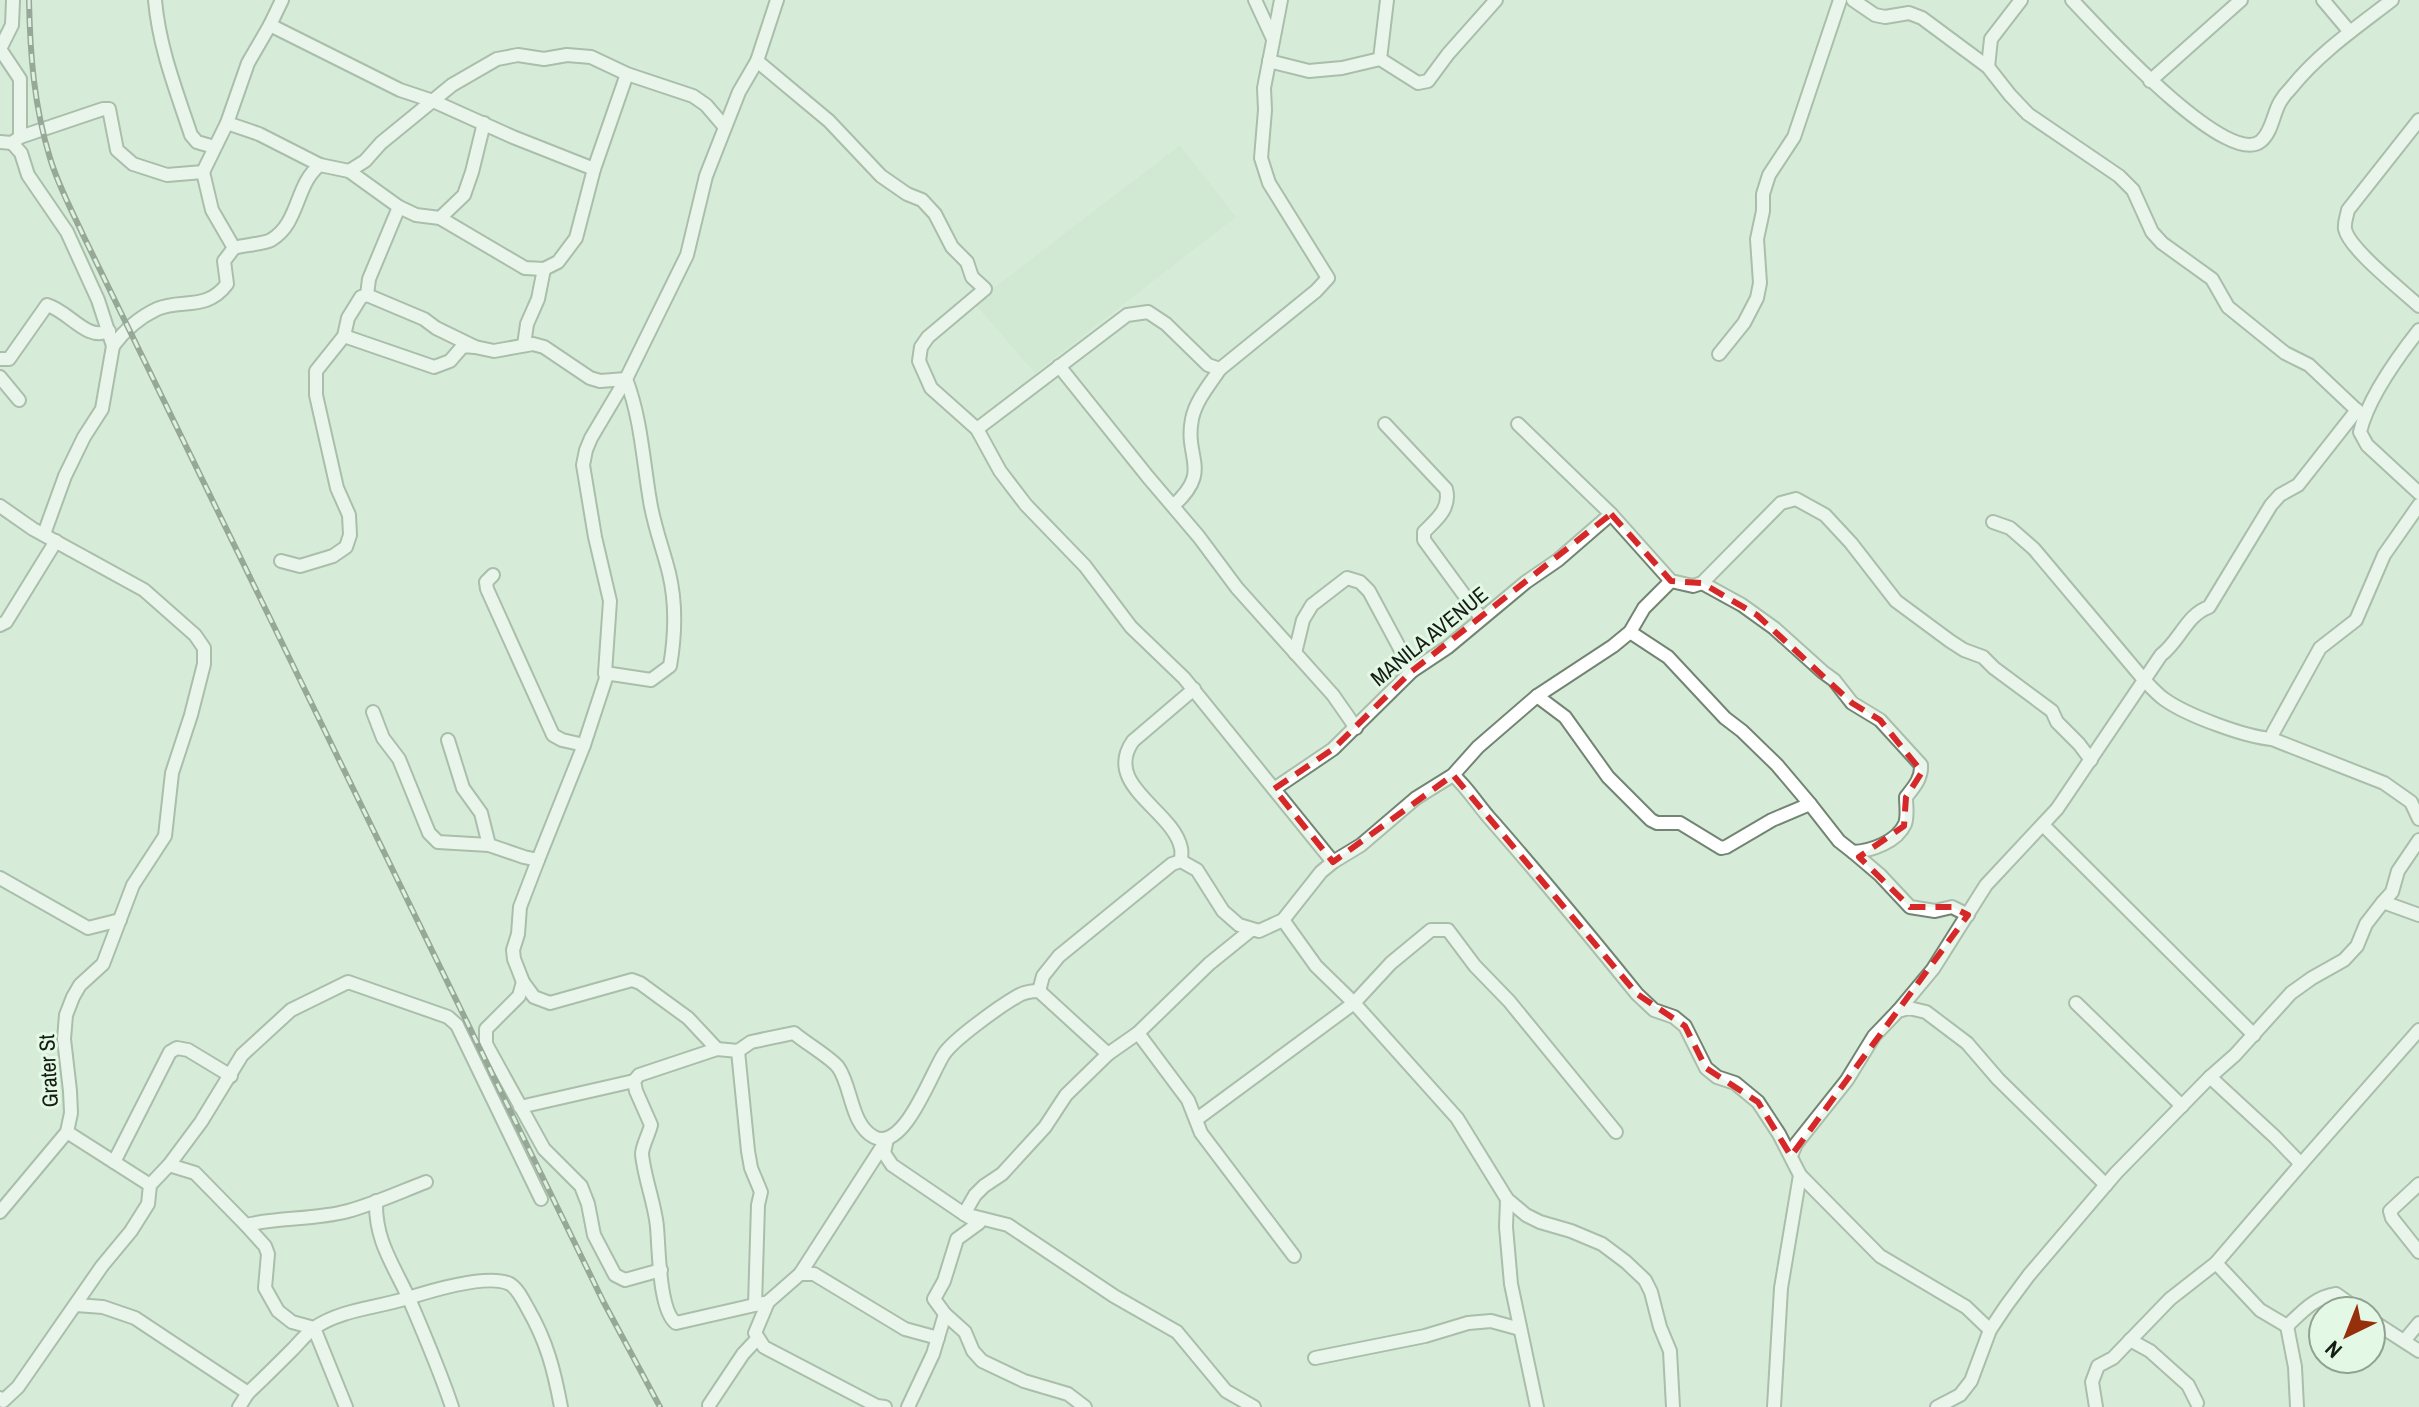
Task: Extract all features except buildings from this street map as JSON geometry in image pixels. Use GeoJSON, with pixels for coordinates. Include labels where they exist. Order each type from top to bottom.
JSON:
{"type":"FeatureCollection","features":[{"type":"Feature","properties":{"kind":"street"},"geometry":{"type":"LineString","coordinates":[[13,0],[12,25],[0,49],[20,79],[11,141],[21,153],[28,175],[67,232],[113,346]]}},
{"type":"Feature","properties":{"kind":"street"},"geometry":{"type":"LineString","coordinates":[[155,0],[165,55],[191,135],[197,142],[214,147]]}},
{"type":"Feature","properties":{"kind":"street"},"geometry":{"type":"LineString","coordinates":[[234,248],[212,210],[203,172],[227,123],[248,63],[282,0]]}},
{"type":"Feature","properties":{"kind":"street"},"geometry":{"type":"LineString","coordinates":[[717,1049],[688,1018],[632,980],[550,1003],[534,997],[523,982],[513,950],[520,907],[584,745],[606,678],[610,601],[583,465],[586,450],[626,379],[687,255],[706,176],[739,92],[757,61],[777,0]]}},
{"type":"Feature","properties":{"kind":"street"},"geometry":{"type":"LineString","coordinates":[[1255,0],[1273,39]]}},
{"type":"Feature","properties":{"kind":"street"},"geometry":{"type":"LineString","coordinates":[[1173,506],[1189,492],[1193,483],[1192,418],[1201,397],[1220,369],[1328,278],[1264,172],[1261,158],[1264,88],[1281,0]]}},
{"type":"Feature","properties":{"kind":"street"},"geometry":{"type":"LineString","coordinates":[[1380,59],[1387,0]]}},
{"type":"Feature","properties":{"kind":"street"},"geometry":{"type":"LineString","coordinates":[[1269,61],[1309,71],[1342,68],[1380,59],[1418,83],[1424,83],[1496,0]]}},
{"type":"Feature","properties":{"kind":"street"},"geometry":{"type":"LineString","coordinates":[[1719,354],[1744,323],[1757,298],[1760,283],[1757,239],[1763,194],[1769,175],[1794,137],[1840,0]]}},
{"type":"Feature","properties":{"kind":"street"},"geometry":{"type":"LineString","coordinates":[[1853,0],[1875,15],[1885,17],[1909,13],[1922,18],[1988,67],[2028,114],[2119,176],[2133,190],[2152,232],[2162,243],[2212,279],[2228,307],[2285,353],[2309,365],[2360,413],[2360,432],[2367,445],[2419,493]]}},
{"type":"Feature","properties":{"kind":"street"},"geometry":{"type":"LineString","coordinates":[[1988,67],[1991,39],[2021,0]]}},
{"type":"Feature","properties":{"kind":"street"},"geometry":{"type":"LineString","coordinates":[[2072,0],[2150,81],[2218,133],[2238,143],[2251,145],[2261,141],[2279,103],[2294,84],[2350,32],[2392,0]]}},
{"type":"Feature","properties":{"kind":"street"},"geometry":{"type":"LineString","coordinates":[[2150,81],[2239,0]]}},
{"type":"Feature","properties":{"kind":"street"},"geometry":{"type":"LineString","coordinates":[[2323,0],[2350,32]]}},
{"type":"Feature","properties":{"kind":"street"},"geometry":{"type":"LineString","coordinates":[[270,25],[400,90],[594,169]]}},
{"type":"Feature","properties":{"kind":"street"},"geometry":{"type":"LineString","coordinates":[[349,171],[365,161],[381,143],[452,85],[497,59],[518,55],[544,59],[567,55],[591,57],[627,74],[693,96],[706,105],[724,126]]}},
{"type":"Feature","properties":{"kind":"street"},"geometry":{"type":"LineString","coordinates":[[757,61],[829,121],[881,176],[922,200],[935,214],[952,247],[967,262],[972,277],[985,289],[928,337],[921,347],[919,361],[931,388],[977,429],[1000,471],[1026,505],[1085,566],[1131,627],[1194,689],[1333,862]]}},
{"type":"Feature","properties":{"kind":"street"},"geometry":{"type":"LineString","coordinates":[[227,123],[259,134],[320,165],[349,171],[399,207],[416,215],[440,218],[525,268],[544,269],[558,262],[576,238],[594,169],[627,74]]}},
{"type":"Feature","properties":{"kind":"street"},"geometry":{"type":"LineString","coordinates":[[11,141],[109,109],[117,150],[133,164],[167,175],[203,172]]}},
{"type":"Feature","properties":{"kind":"street"},"geometry":{"type":"LineString","coordinates":[[2419,120],[2348,210],[2345,222],[2345,231],[2358,250],[2419,306]]}},
{"type":"Feature","properties":{"kind":"street"},"geometry":{"type":"LineString","coordinates":[[440,218],[464,195],[484,123]]}},
{"type":"Feature","properties":{"kind":"street"},"geometry":{"type":"LineString","coordinates":[[44,534],[65,476],[102,409],[113,346],[123,331],[159,308],[199,304],[223,290],[227,284],[224,261],[234,248],[270,240],[292,219],[310,172],[320,165]]}},
{"type":"Feature","properties":{"kind":"street"},"geometry":{"type":"LineString","coordinates":[[367,295],[369,279],[399,207]]}},
{"type":"Feature","properties":{"kind":"street"},"geometry":{"type":"LineString","coordinates":[[524,345],[527,324],[538,299],[544,269]]}},
{"type":"Feature","properties":{"kind":"street"},"geometry":{"type":"LineString","coordinates":[[281,561],[300,566],[333,556],[346,547],[350,535],[349,515],[337,488],[316,395],[316,371],[344,336],[348,318],[361,297],[367,295],[424,319],[475,347]]}},
{"type":"Feature","properties":{"kind":"street"},"geometry":{"type":"LineString","coordinates":[[0,359],[9,359],[47,305],[63,311],[94,334],[109,331]]}},
{"type":"Feature","properties":{"kind":"street"},"geometry":{"type":"LineString","coordinates":[[977,429],[1127,315],[1148,312],[1166,324],[1208,365],[1220,369]]}},
{"type":"Feature","properties":{"kind":"street"},"geometry":{"type":"LineString","coordinates":[[1791,1156],[1796,1144],[1847,1080],[1874,1036],[1933,969],[1986,885],[2044,826],[2161,655],[2173,646],[2190,619],[2209,607],[2271,505],[2280,495],[2298,485],[2360,413],[2419,330]]}},
{"type":"Feature","properties":{"kind":"street"},"geometry":{"type":"LineString","coordinates":[[344,336],[434,367],[450,361],[463,346],[494,351],[533,344],[544,347],[590,378],[600,381],[626,379]]}},
{"type":"Feature","properties":{"kind":"street"},"geometry":{"type":"LineString","coordinates":[[1059,366],[1237,588],[1333,695],[1356,728]]}},
{"type":"Feature","properties":{"kind":"street"},"geometry":{"type":"LineString","coordinates":[[0,377],[19,400]]}},
{"type":"Feature","properties":{"kind":"street"},"geometry":{"type":"LineString","coordinates":[[605,673],[651,680],[670,666],[674,642],[669,576],[655,530],[645,461],[626,379]]}},
{"type":"Feature","properties":{"kind":"street"},"geometry":{"type":"LineString","coordinates":[[1385,424],[1446,489],[1446,509],[1424,532],[1424,540],[1481,618]]}},
{"type":"Feature","properties":{"kind":"street"},"geometry":{"type":"LineString","coordinates":[[1518,424],[1611,514],[1671,581],[1693,586],[1702,583],[1781,503],[1796,499],[1825,515],[1896,601],[1950,641],[1983,657],[2052,711],[2057,722],[2091,760]]}},
{"type":"Feature","properties":{"kind":"street"},"geometry":{"type":"LineString","coordinates":[[2272,739],[2320,648],[2356,620],[2384,555],[2419,505]]}},
{"type":"Feature","properties":{"kind":"street"},"geometry":{"type":"LineString","coordinates":[[0,506],[56,541],[6,622],[0,625]]}},
{"type":"Feature","properties":{"kind":"street","name":"MANILA AVENUE"},"geometry":{"type":"LineString","coordinates":[[1274,789],[1333,749],[1412,671],[1448,647],[1611,514]]}},
{"type":"Feature","properties":{"kind":"street"},"geometry":{"type":"LineString","coordinates":[[1993,522],[2010,528],[2034,549],[2145,681],[2165,700],[2256,738],[2272,739],[2384,783],[2411,802],[2419,819]]}},
{"type":"Feature","properties":{"kind":"street","name":"Grater St"},"geometry":{"type":"LineString","coordinates":[[0,1212],[67,1132],[71,1113],[64,1039],[66,1015],[80,985],[103,964],[133,885],[165,836],[172,773],[204,664],[204,648],[195,635],[144,590],[56,541]]}},
{"type":"Feature","properties":{"kind":"street"},"geometry":{"type":"LineString","coordinates":[[493,575],[486,582],[487,589],[553,735],[584,745]]}},
{"type":"Feature","properties":{"kind":"street"},"geometry":{"type":"LineString","coordinates":[[1295,653],[1303,620],[1312,605],[1347,578],[1360,582],[1369,591],[1412,671]]}},
{"type":"Feature","properties":{"kind":"street"},"geometry":{"type":"LineString","coordinates":[[1039,991],[1043,976],[1059,956],[1172,864],[1181,861],[1197,870],[1223,911],[1239,925],[1259,931],[1283,920],[1321,872],[1333,862],[1361,845],[1416,798],[1453,775],[1478,747],[1537,696],[1630,632],[1644,608],[1671,581]]}},
{"type":"Feature","properties":{"kind":"street"},"geometry":{"type":"LineString","coordinates":[[1702,583],[1742,605],[1774,628],[1834,680],[1852,703],[1880,720],[1921,765],[1922,772],[1917,783],[1906,797],[1904,826],[1889,841],[1866,851],[1853,852]]}},
{"type":"Feature","properties":{"kind":"street"},"geometry":{"type":"LineString","coordinates":[[1630,632],[1668,657],[1725,718],[1777,765],[1839,841],[1880,875],[1910,907],[1935,911],[1952,907],[1968,915]]}},
{"type":"Feature","properties":{"kind":"street"},"geometry":{"type":"LineString","coordinates":[[1181,861],[1181,846],[1169,826],[1141,796],[1125,770],[1125,759],[1133,741],[1194,689]]}},
{"type":"Feature","properties":{"kind":"street"},"geometry":{"type":"LineString","coordinates":[[1537,696],[1565,717],[1608,777],[1640,811],[1657,823],[1680,823],[1721,848],[1772,820],[1810,804]]}},
{"type":"Feature","properties":{"kind":"street"},"geometry":{"type":"LineString","coordinates":[[373,712],[383,738],[399,759],[429,833],[438,842],[489,845],[538,860]]}},
{"type":"Feature","properties":{"kind":"street"},"geometry":{"type":"LineString","coordinates":[[448,740],[463,788],[481,813],[489,845]]}},
{"type":"Feature","properties":{"kind":"street"},"geometry":{"type":"LineString","coordinates":[[1453,775],[1637,994],[1654,1010],[1674,1017],[1685,1026],[1706,1068],[1717,1077],[1735,1083],[1758,1102],[1800,1175],[1880,1256],[1966,1307],[1990,1330]]}},
{"type":"Feature","properties":{"kind":"street"},"geometry":{"type":"LineString","coordinates":[[2044,826],[2254,1035]]}},
{"type":"Feature","properties":{"kind":"street"},"geometry":{"type":"LineString","coordinates":[[1937,1407],[1962,1401],[1990,1330],[2029,1275],[2106,1185],[2235,1055],[2297,987],[2328,970],[2357,946],[2373,912],[2392,892],[2398,871],[2419,840]]}},
{"type":"Feature","properties":{"kind":"street"},"geometry":{"type":"LineString","coordinates":[[0,878],[88,928],[120,920]]}},
{"type":"Feature","properties":{"kind":"street"},"geometry":{"type":"LineString","coordinates":[[2383,902],[2419,915]]}},
{"type":"Feature","properties":{"kind":"street"},"geometry":{"type":"LineString","coordinates":[[1283,920],[1316,966],[1354,1003],[1457,1118],[1507,1199],[1540,1222],[1602,1244],[1645,1280],[1670,1351],[1673,1407]]}},
{"type":"Feature","properties":{"kind":"street"},"geometry":{"type":"LineString","coordinates":[[964,1214],[975,1195],[1002,1174],[1045,1127],[1066,1095],[1108,1054],[1138,1033],[1209,964],[1251,930]]}},
{"type":"Feature","properties":{"kind":"street"},"geometry":{"type":"LineString","coordinates":[[1197,1119],[1354,1003],[1391,963],[1431,930],[1448,930],[1616,1132]]}},
{"type":"Feature","properties":{"kind":"street"},"geometry":{"type":"LineString","coordinates":[[3,1403],[18,1387],[102,1266],[131,1231],[148,1204],[150,1185],[201,1122],[242,1055],[291,1010],[348,982],[448,1017],[457,1025],[541,1199]]}},
{"type":"Feature","properties":{"kind":"street"},"geometry":{"type":"LineString","coordinates":[[523,982],[519,996],[486,1029],[486,1044],[544,1149],[581,1186],[594,1235],[615,1275],[625,1280],[661,1270]]}},
{"type":"Feature","properties":{"kind":"street"},"geometry":{"type":"LineString","coordinates":[[634,1081],[651,1125],[642,1152],[657,1224],[668,1314],[676,1323],[761,1303],[800,1274],[887,1139],[902,1127],[921,1100],[944,1053],[1016,996],[1039,991],[1108,1054]]}},
{"type":"Feature","properties":{"kind":"street"},"geometry":{"type":"LineString","coordinates":[[2076,1003],[2182,1106]]}},
{"type":"Feature","properties":{"kind":"street"},"geometry":{"type":"LineString","coordinates":[[1898,1011],[1909,1008],[1926,1012],[1955,1032],[1998,1079],[2106,1185]]}},
{"type":"Feature","properties":{"kind":"street"},"geometry":{"type":"LineString","coordinates":[[2096,1407],[2092,1382],[2098,1366],[2113,1358],[2170,1299],[2216,1263],[2419,1030]]}},
{"type":"Feature","properties":{"kind":"street"},"geometry":{"type":"LineString","coordinates":[[520,1107],[634,1081],[639,1075],[717,1049],[738,1051],[751,1042],[794,1033],[838,1067],[859,1122],[874,1137],[887,1139]]}},
{"type":"Feature","properties":{"kind":"street"},"geometry":{"type":"LineString","coordinates":[[1138,1033],[1188,1100],[1201,1133],[1294,1256]]}},
{"type":"Feature","properties":{"kind":"street"},"geometry":{"type":"LineString","coordinates":[[114,1162],[170,1052],[177,1048],[188,1050],[231,1076]]}},
{"type":"Feature","properties":{"kind":"street"},"geometry":{"type":"LineString","coordinates":[[738,1051],[748,1151],[761,1192],[758,1205],[761,1303],[755,1333],[757,1339],[764,1347],[877,1406],[885,1407]]}},
{"type":"Feature","properties":{"kind":"street"},"geometry":{"type":"LineString","coordinates":[[2210,1077],[2301,1164]]}},
{"type":"Feature","properties":{"kind":"street"},"geometry":{"type":"LineString","coordinates":[[67,1132],[150,1185]]}},
{"type":"Feature","properties":{"kind":"street"},"geometry":{"type":"LineString","coordinates":[[887,1139],[884,1153],[892,1165],[979,1223],[954,1244],[944,1281],[934,1299],[945,1314],[965,1332],[973,1351],[982,1361],[1024,1381],[1068,1394],[1085,1407]]}},
{"type":"Feature","properties":{"kind":"street"},"geometry":{"type":"LineString","coordinates":[[169,1165],[195,1173],[265,1246],[268,1254],[265,1288],[278,1311],[292,1322],[314,1328]]}},
{"type":"Feature","properties":{"kind":"street"},"geometry":{"type":"LineString","coordinates":[[1774,1407],[1781,1288],[1800,1175]]}},
{"type":"Feature","properties":{"kind":"street"},"geometry":{"type":"LineString","coordinates":[[246,1225],[347,1211],[426,1182]]}},
{"type":"Feature","properties":{"kind":"street"},"geometry":{"type":"LineString","coordinates":[[2419,1184],[2390,1211],[2392,1218],[2419,1252]]}},
{"type":"Feature","properties":{"kind":"street"},"geometry":{"type":"LineString","coordinates":[[1507,1199],[1511,1284],[1537,1407]]}},
{"type":"Feature","properties":{"kind":"street"},"geometry":{"type":"LineString","coordinates":[[376,1201],[383,1248],[439,1369],[452,1407]]}},
{"type":"Feature","properties":{"kind":"street"},"geometry":{"type":"LineString","coordinates":[[964,1214],[1008,1225],[1114,1296],[1177,1332],[1226,1391],[1254,1407]]}},
{"type":"Feature","properties":{"kind":"street"},"geometry":{"type":"LineString","coordinates":[[2216,1263],[2260,1310],[2287,1326],[2295,1367],[2297,1407]]}},
{"type":"Feature","properties":{"kind":"street"},"geometry":{"type":"LineString","coordinates":[[800,1274],[814,1274],[905,1329],[938,1338]]}},
{"type":"Feature","properties":{"kind":"street"},"geometry":{"type":"LineString","coordinates":[[239,1407],[248,1393],[314,1328],[355,1310],[421,1293],[475,1281],[499,1281],[511,1285],[518,1292],[540,1330],[550,1354],[561,1407]]}},
{"type":"Feature","properties":{"kind":"street"},"geometry":{"type":"LineString","coordinates":[[76,1305],[103,1307],[135,1318],[248,1393]]}},
{"type":"Feature","properties":{"kind":"street"},"geometry":{"type":"LineString","coordinates":[[2287,1326],[2307,1307]]}},
{"type":"Feature","properties":{"kind":"street"},"geometry":{"type":"LineString","coordinates":[[908,1407],[933,1354],[945,1314]]}},
{"type":"Feature","properties":{"kind":"street"},"geometry":{"type":"LineString","coordinates":[[1315,1358],[1425,1336],[1468,1323],[1491,1321],[1520,1329]]}},
{"type":"Feature","properties":{"kind":"street"},"geometry":{"type":"LineString","coordinates":[[2404,1341],[2419,1323]]}},
{"type":"Feature","properties":{"kind":"street"},"geometry":{"type":"LineString","coordinates":[[314,1328],[346,1407]]}},
{"type":"Feature","properties":{"kind":"street"},"geometry":{"type":"LineString","coordinates":[[2387,1330],[2419,1351]]}},
{"type":"Feature","properties":{"kind":"street"},"geometry":{"type":"LineString","coordinates":[[709,1405],[743,1354],[757,1339]]}},
{"type":"Feature","properties":{"kind":"street"},"geometry":{"type":"LineString","coordinates":[[2130,1340],[2150,1351],[2188,1385],[2197,1403]]}},
{"type":"Feature","properties":{"kind":"highlighted area"},"geometry":{"type":"Polygon","coordinates":[[[1611,514],[1671,581],[1702,583],[1757,615],[1852,703],[1880,720],[1922,772],[1906,797],[1904,826],[1859,857],[1910,907],[1952,907],[1968,915],[1791,1156],[1758,1102],[1706,1068],[1685,1026],[1637,994],[1453,775],[1333,862],[1274,789],[1333,749],[1412,671],[1611,514]]]}},
{"type":"Feature","properties":{"kind":"shaded area"},"geometry":{"type":"Polygon","coordinates":[[[1180,145],[1236,217],[1035,373],[974,303],[1180,145]]]}},
{"type":"Feature","properties":{"kind":"railway"},"geometry":{"type":"LineString","coordinates":[[29,0],[32,60],[40,119],[57,178],[603,1301],[660,1407]]}}]}
